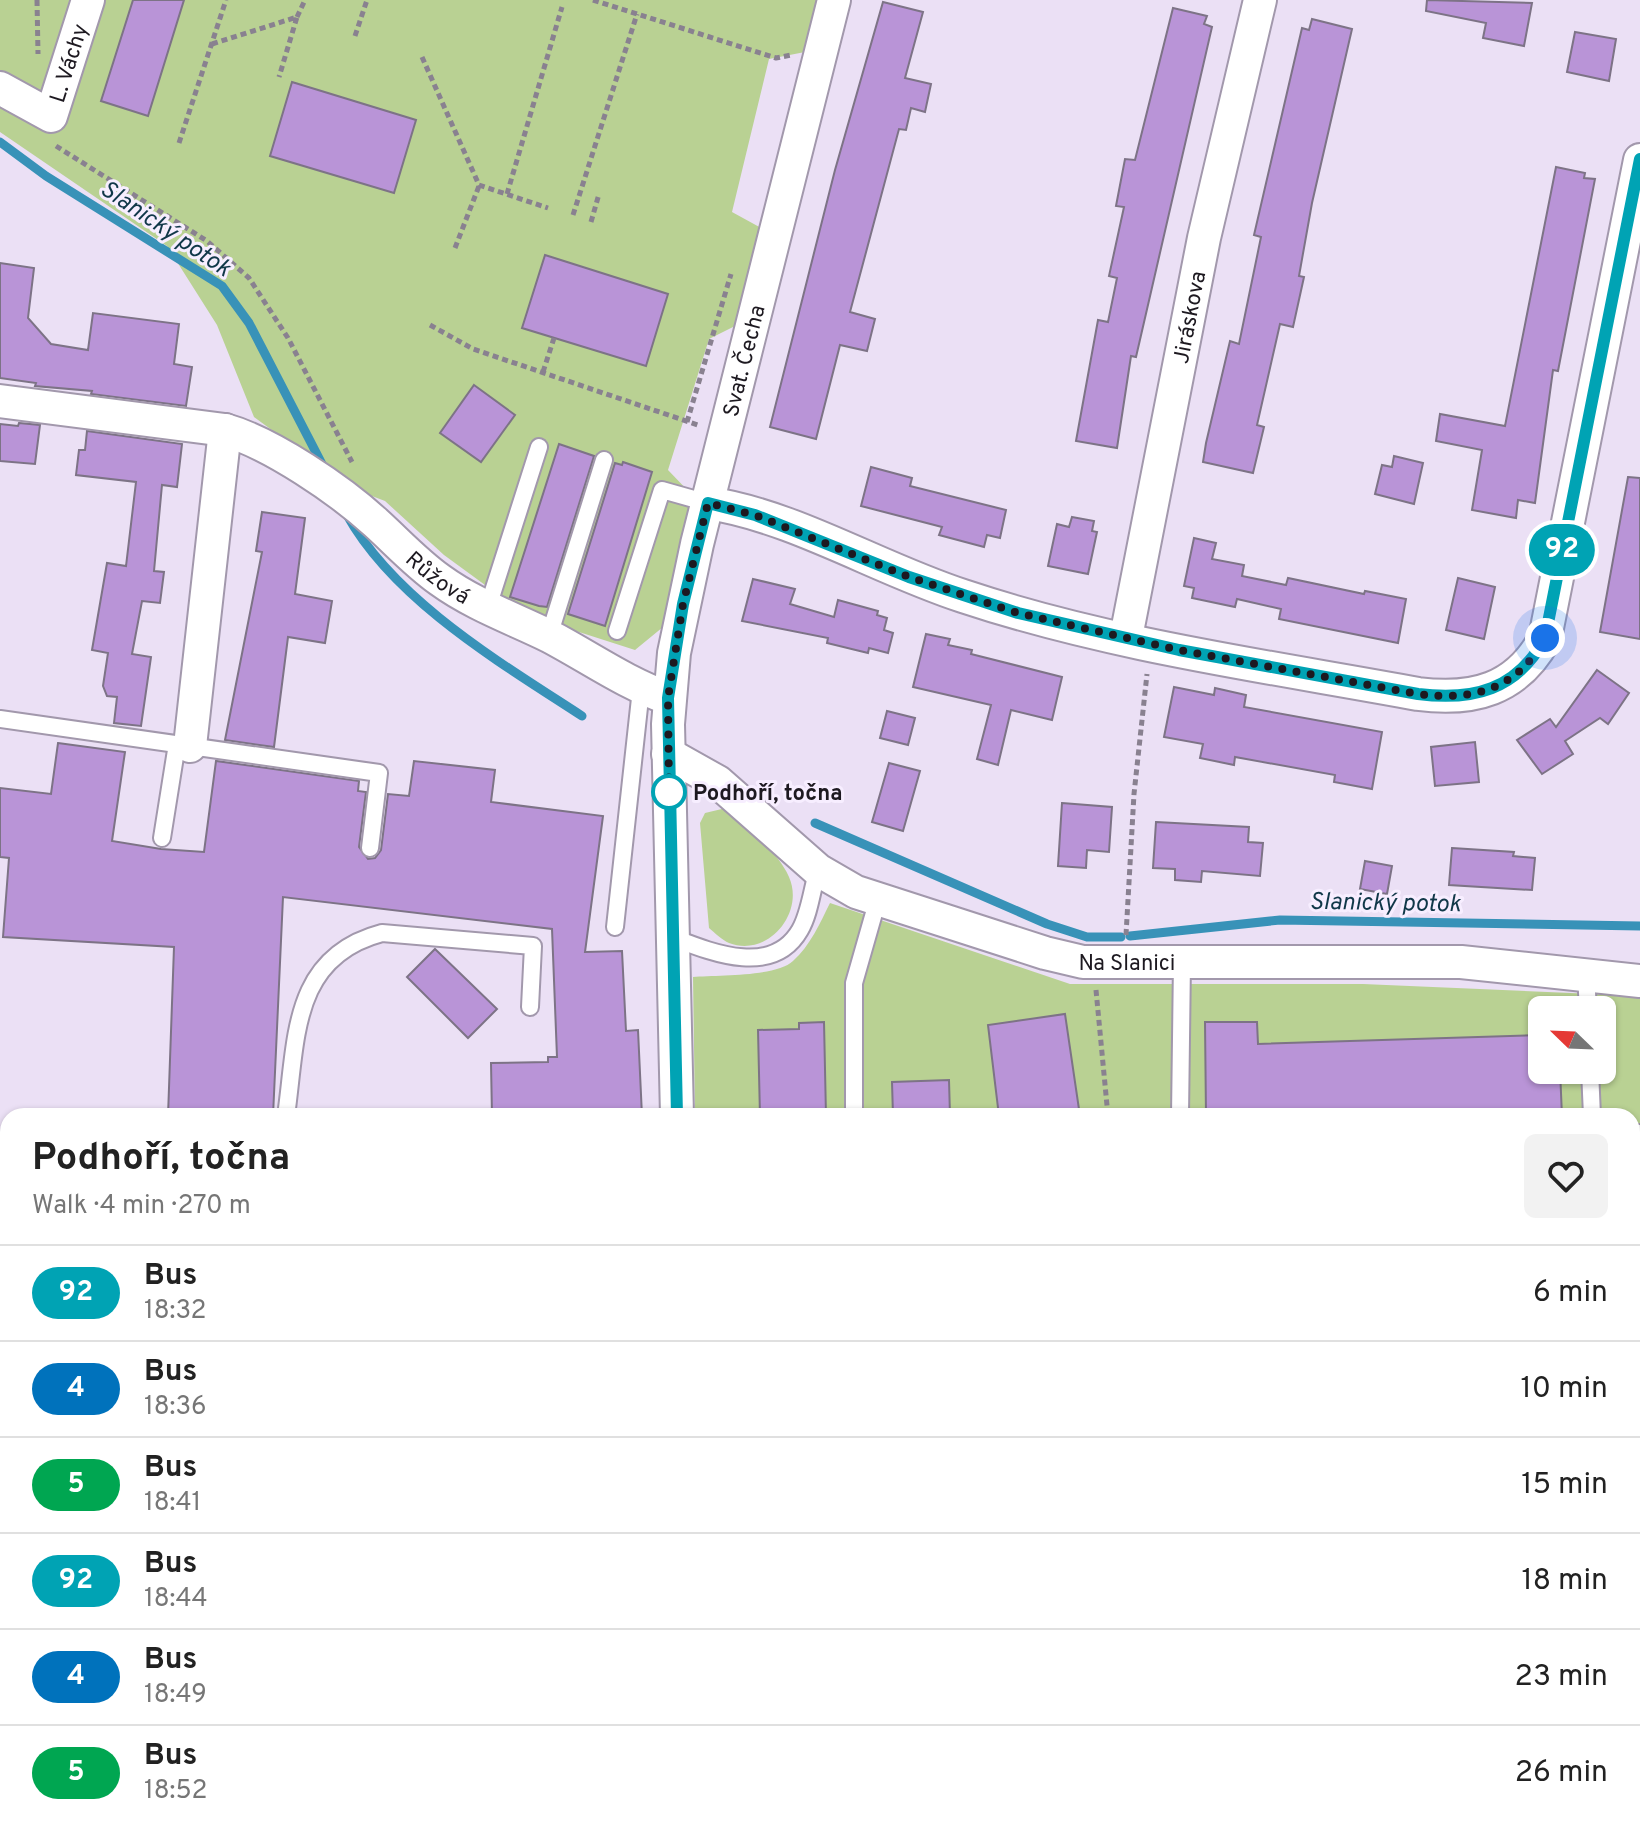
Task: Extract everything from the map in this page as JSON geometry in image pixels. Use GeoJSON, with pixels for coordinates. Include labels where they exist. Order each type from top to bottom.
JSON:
{"type":"FeatureCollection","features":[{"type":"Feature","properties":{"kind":"street","name":"L. Váchy"},"geometry":{"type":"LineString","coordinates":[[0,88],[51,116],[88,0]]}},
{"type":"Feature","properties":{"kind":"street","name":"Svat. Čecha"},"geometry":{"type":"LineString","coordinates":[[677,1108],[674,938],[661,716],[683,604],[834,0]]}},
{"type":"Feature","properties":{"kind":"street","name":"Jiráskova"},"geometry":{"type":"LineString","coordinates":[[1126,637],[1204,238],[1260,0]]}},
{"type":"Feature","properties":{"kind":"street"},"geometry":{"type":"LineString","coordinates":[[708,503],[755,515],[963,596],[1018,613],[1126,637],[1453,699],[1509,680],[1534,658],[1545,638],[1640,160]]}},
{"type":"Feature","properties":{"kind":"street","name":"Růžová"},"geometry":{"type":"LineString","coordinates":[[0,401],[225,430],[253,439],[374,521],[440,580],[549,636],[661,716]]}},
{"type":"Feature","properties":{"kind":"street"},"geometry":{"type":"LineString","coordinates":[[183,745],[225,430]]}},
{"type":"Feature","properties":{"kind":"street","name":"Na Slanici"},"geometry":{"type":"LineString","coordinates":[[661,716],[718,782],[818,870],[856,892],[1045,953],[1083,962],[1461,962],[1640,981]]}},
{"type":"Feature","properties":{"kind":"lane"},"geometry":{"type":"LineString","coordinates":[[488,607],[539,447]]}},
{"type":"Feature","properties":{"kind":"lane"},"geometry":{"type":"LineString","coordinates":[[549,636],[604,460]]}},
{"type":"Feature","properties":{"kind":"lane"},"geometry":{"type":"LineString","coordinates":[[617,631],[662,490],[708,503]]}},
{"type":"Feature","properties":{"kind":"lane"},"geometry":{"type":"LineString","coordinates":[[615,927],[661,716]]}},
{"type":"Feature","properties":{"kind":"lane"},"geometry":{"type":"LineString","coordinates":[[0,719],[379,773],[370,848]]}},
{"type":"Feature","properties":{"kind":"lane"},"geometry":{"type":"LineString","coordinates":[[162,838],[183,745]]}},
{"type":"Feature","properties":{"kind":"lane"},"geometry":{"type":"LineString","coordinates":[[674,938],[714,954],[738,959],[784,949],[800,929],[818,870]]}},
{"type":"Feature","properties":{"kind":"lane"},"geometry":{"type":"LineString","coordinates":[[854,1108],[854,983],[878,899]]}},
{"type":"Feature","properties":{"kind":"lane"},"geometry":{"type":"LineString","coordinates":[[287,1108],[303,1001],[317,972],[340,951],[361,938],[382,933],[533,946],[530,1007]]}},
{"type":"Feature","properties":{"kind":"lane"},"geometry":{"type":"LineString","coordinates":[[1180,1108],[1182,961]]}},
{"type":"Feature","properties":{"kind":"lane"},"geometry":{"type":"LineString","coordinates":[[1586,975],[1587,996]]}},
{"type":"Feature","properties":{"kind":"lane"},"geometry":{"type":"LineString","coordinates":[[1591,1084],[1592,1108]]}},
{"type":"Feature","properties":{"kind":"path"},"geometry":{"type":"LineString","coordinates":[[37,0],[37,54],[45,58]]}},
{"type":"Feature","properties":{"kind":"path"},"geometry":{"type":"LineString","coordinates":[[179,143],[226,0]]}},
{"type":"Feature","properties":{"kind":"path"},"geometry":{"type":"LineString","coordinates":[[279,77],[305,0]]}},
{"type":"Feature","properties":{"kind":"path"},"geometry":{"type":"LineString","coordinates":[[355,36],[367,0]]}},
{"type":"Feature","properties":{"kind":"path"},"geometry":{"type":"LineString","coordinates":[[593,0],[776,58],[822,49]]}},
{"type":"Feature","properties":{"kind":"path"},"geometry":{"type":"LineString","coordinates":[[507,194],[562,7]]}},
{"type":"Feature","properties":{"kind":"path"},"geometry":{"type":"LineString","coordinates":[[573,215],[637,14]]}},
{"type":"Feature","properties":{"kind":"path"},"geometry":{"type":"LineString","coordinates":[[212,44],[297,17]]}},
{"type":"Feature","properties":{"kind":"path"},"geometry":{"type":"LineString","coordinates":[[783,71],[787,56]]}},
{"type":"Feature","properties":{"kind":"path"},"geometry":{"type":"LineString","coordinates":[[422,57],[479,185],[455,248]]}},
{"type":"Feature","properties":{"kind":"path"},"geometry":{"type":"LineString","coordinates":[[49,143],[207,241],[249,278],[288,338],[330,425],[352,462]]}},
{"type":"Feature","properties":{"kind":"path"},"geometry":{"type":"LineString","coordinates":[[479,185],[548,208]]}},
{"type":"Feature","properties":{"kind":"path"},"geometry":{"type":"LineString","coordinates":[[591,222],[599,194]]}},
{"type":"Feature","properties":{"kind":"path"},"geometry":{"type":"LineString","coordinates":[[687,422],[732,268]]}},
{"type":"Feature","properties":{"kind":"path"},"geometry":{"type":"LineString","coordinates":[[430,325],[473,349],[725,435]]}},
{"type":"Feature","properties":{"kind":"path"},"geometry":{"type":"LineString","coordinates":[[543,372],[554,338]]}},
{"type":"Feature","properties":{"kind":"path"},"geometry":{"type":"LineString","coordinates":[[1124,961],[1134,794],[1147,676]]}},
{"type":"Feature","properties":{"kind":"path"},"geometry":{"type":"LineString","coordinates":[[1083,962],[1095,977],[1107,1108]]}},
{"type":"Feature","properties":{"kind":"green space"},"geometry":{"type":"Polygon","coordinates":[[[0,0],[818,0],[805,52],[769,59],[732,212],[763,229],[735,326],[709,339],[668,470],[692,495],[663,627],[635,650],[526,615],[444,555],[385,501],[351,488],[254,417],[217,325],[167,246],[0,132],[0,0]]]}},
{"type":"Feature","properties":{"kind":"green space"},"geometry":{"type":"Polygon","coordinates":[[[726,808],[777,858],[789,877],[793,891],[792,905],[780,929],[757,944],[743,946],[729,943],[709,928],[700,823],[705,813],[726,808]]]}},
{"type":"Feature","properties":{"kind":"green space"},"geometry":{"type":"Polygon","coordinates":[[[830,903],[1070,984],[1363,984],[1640,996],[1640,1108],[695,1108],[693,977],[774,970],[793,961],[805,948],[830,903]]]}},
{"type":"Feature","properties":{"kind":"building"},"geometry":{"type":"Polygon","coordinates":[[[133,0],[184,0],[148,116],[101,101],[133,0]]]}},
{"type":"Feature","properties":{"kind":"building"},"geometry":{"type":"Polygon","coordinates":[[[1427,0],[1532,3],[1524,46],[1483,38],[1486,23],[1426,11],[1427,0]]]}},
{"type":"Feature","properties":{"kind":"building"},"geometry":{"type":"Polygon","coordinates":[[[883,2],[923,12],[905,78],[931,84],[925,112],[911,108],[906,130],[899,129],[850,312],[875,319],[867,351],[840,345],[816,439],[770,427],[835,170],[883,2]]]}},
{"type":"Feature","properties":{"kind":"building"},"geometry":{"type":"Polygon","coordinates":[[[1173,8],[1207,16],[1204,24],[1212,27],[1136,357],[1131,356],[1117,448],[1076,441],[1098,320],[1108,322],[1117,278],[1109,276],[1124,207],[1116,206],[1125,159],[1135,160],[1173,8]]]}},
{"type":"Feature","properties":{"kind":"building"},"geometry":{"type":"Polygon","coordinates":[[[1312,19],[1352,29],[1312,203],[1299,276],[1304,277],[1293,327],[1280,324],[1257,425],[1264,427],[1253,473],[1203,462],[1230,341],[1239,344],[1261,237],[1254,235],[1302,28],[1309,30],[1312,19]]]}},
{"type":"Feature","properties":{"kind":"building"},"geometry":{"type":"Polygon","coordinates":[[[1575,32],[1616,39],[1609,81],[1567,72],[1575,32]]]}},
{"type":"Feature","properties":{"kind":"building"},"geometry":{"type":"Polygon","coordinates":[[[292,82],[416,120],[394,193],[270,156],[292,82]]]}},
{"type":"Feature","properties":{"kind":"building"},"geometry":{"type":"Polygon","coordinates":[[[1556,167],[1585,173],[1584,178],[1595,179],[1558,371],[1553,370],[1535,503],[1518,500],[1516,518],[1472,510],[1482,450],[1436,441],[1440,414],[1505,426],[1556,167]]]}},
{"type":"Feature","properties":{"kind":"building"},"geometry":{"type":"Polygon","coordinates":[[[545,255],[668,294],[646,366],[522,328],[545,255]]]}},
{"type":"Feature","properties":{"kind":"building"},"geometry":{"type":"Polygon","coordinates":[[[0,263],[34,268],[28,318],[51,344],[88,350],[93,313],[179,324],[174,364],[192,367],[186,406],[91,394],[92,391],[35,386],[36,383],[0,378],[0,263]]]}},
{"type":"Feature","properties":{"kind":"building"},"geometry":{"type":"Polygon","coordinates":[[[474,385],[515,415],[481,462],[440,433],[474,385]]]}},
{"type":"Feature","properties":{"kind":"building"},"geometry":{"type":"Polygon","coordinates":[[[19,423],[40,425],[35,464],[0,461],[0,424],[18,426],[19,423]]]}},
{"type":"Feature","properties":{"kind":"building"},"geometry":{"type":"Polygon","coordinates":[[[87,431],[182,444],[177,487],[162,485],[154,571],[164,572],[160,603],[142,601],[132,654],[151,657],[141,726],[114,723],[117,697],[107,696],[103,686],[108,653],[92,650],[107,563],[126,566],[136,482],[76,475],[79,450],[85,450],[87,431]]]}},
{"type":"Feature","properties":{"kind":"building"},"geometry":{"type":"Polygon","coordinates":[[[559,444],[594,456],[547,607],[510,597],[559,444]]]}},
{"type":"Feature","properties":{"kind":"building"},"geometry":{"type":"Polygon","coordinates":[[[1394,456],[1423,463],[1414,504],[1375,494],[1382,465],[1392,467],[1394,456]]]}},
{"type":"Feature","properties":{"kind":"building"},"geometry":{"type":"Polygon","coordinates":[[[623,462],[652,472],[605,626],[568,614],[615,463],[622,465],[623,462]]]}},
{"type":"Feature","properties":{"kind":"building"},"geometry":{"type":"Polygon","coordinates":[[[871,467],[912,478],[910,486],[1006,510],[1000,538],[987,535],[984,547],[939,535],[942,527],[861,506],[871,467]]]}},
{"type":"Feature","properties":{"kind":"building"},"geometry":{"type":"Polygon","coordinates":[[[1628,477],[1640,478],[1640,639],[1600,632],[1628,477]]]}},
{"type":"Feature","properties":{"kind":"building"},"geometry":{"type":"Polygon","coordinates":[[[262,512],[305,518],[295,594],[332,601],[325,643],[288,637],[274,747],[225,740],[262,552],[256,551],[262,512]]]}},
{"type":"Feature","properties":{"kind":"building"},"geometry":{"type":"Polygon","coordinates":[[[1072,517],[1094,521],[1092,531],[1097,532],[1088,574],[1048,566],[1057,524],[1069,527],[1072,517]]]}},
{"type":"Feature","properties":{"kind":"building"},"geometry":{"type":"Polygon","coordinates":[[[1194,538],[1216,543],[1212,559],[1244,565],[1242,576],[1286,585],[1288,578],[1364,594],[1365,591],[1406,599],[1398,643],[1279,619],[1281,609],[1237,599],[1235,607],[1192,598],[1194,588],[1184,586],[1194,538]]]}},
{"type":"Feature","properties":{"kind":"building"},"geometry":{"type":"Polygon","coordinates":[[[1458,578],[1495,587],[1484,639],[1446,630],[1458,578]]]}},
{"type":"Feature","properties":{"kind":"building"},"geometry":{"type":"Polygon","coordinates":[[[753,579],[795,589],[790,604],[834,617],[838,600],[878,611],[877,615],[887,618],[884,630],[893,633],[888,653],[869,648],[868,653],[827,643],[828,638],[742,621],[753,579]]]}},
{"type":"Feature","properties":{"kind":"building"},"geometry":{"type":"Polygon","coordinates":[[[926,634],[950,639],[948,645],[972,650],[971,654],[1062,677],[1052,720],[1011,710],[998,765],[977,759],[991,705],[913,687],[926,634]]]}},
{"type":"Feature","properties":{"kind":"building"},"geometry":{"type":"Polygon","coordinates":[[[1597,670],[1629,693],[1608,724],[1600,718],[1565,741],[1573,754],[1542,774],[1517,740],[1550,719],[1556,727],[1597,670]]]}},
{"type":"Feature","properties":{"kind":"building"},"geometry":{"type":"Polygon","coordinates":[[[1174,687],[1214,695],[1215,688],[1246,695],[1244,707],[1382,732],[1372,789],[1334,782],[1335,775],[1235,757],[1234,765],[1200,758],[1203,744],[1164,737],[1174,687]]]}},
{"type":"Feature","properties":{"kind":"building"},"geometry":{"type":"Polygon","coordinates":[[[887,711],[915,718],[908,745],[880,738],[887,711]]]}},
{"type":"Feature","properties":{"kind":"building"},"geometry":{"type":"Polygon","coordinates":[[[1475,742],[1479,782],[1435,786],[1431,747],[1475,742]]]}},
{"type":"Feature","properties":{"kind":"building"},"geometry":{"type":"Polygon","coordinates":[[[58,743],[125,752],[112,841],[204,852],[216,761],[359,781],[358,791],[366,792],[359,847],[368,859],[375,858],[381,850],[388,794],[409,796],[414,761],[495,770],[491,802],[603,816],[585,952],[622,951],[626,1031],[638,1030],[642,1108],[492,1108],[491,1063],[548,1062],[548,1057],[557,1057],[552,929],[283,897],[273,1108],[168,1108],[174,947],[3,937],[9,858],[0,857],[0,788],[51,794],[58,743]]]}},
{"type":"Feature","properties":{"kind":"building"},"geometry":{"type":"Polygon","coordinates":[[[889,763],[920,771],[903,831],[872,822],[889,763]]]}},
{"type":"Feature","properties":{"kind":"building"},"geometry":{"type":"Polygon","coordinates":[[[1062,803],[1112,807],[1109,852],[1087,850],[1086,868],[1058,866],[1062,803]]]}},
{"type":"Feature","properties":{"kind":"building"},"geometry":{"type":"Polygon","coordinates":[[[1156,822],[1249,827],[1248,842],[1263,843],[1260,876],[1202,871],[1201,882],[1175,880],[1175,869],[1153,868],[1156,822]]]}},
{"type":"Feature","properties":{"kind":"building"},"geometry":{"type":"Polygon","coordinates":[[[1452,848],[1514,852],[1513,856],[1535,858],[1532,890],[1449,885],[1452,848]]]}},
{"type":"Feature","properties":{"kind":"building"},"geometry":{"type":"Polygon","coordinates":[[[1365,861],[1392,866],[1387,894],[1360,889],[1365,861]]]}},
{"type":"Feature","properties":{"kind":"building"},"geometry":{"type":"Polygon","coordinates":[[[435,949],[497,1009],[468,1038],[407,977],[435,949]]]}},
{"type":"Feature","properties":{"kind":"building"},"geometry":{"type":"Polygon","coordinates":[[[1065,1014],[1079,1108],[998,1108],[988,1025],[1065,1014]]]}},
{"type":"Feature","properties":{"kind":"building"},"geometry":{"type":"Polygon","coordinates":[[[824,1022],[826,1108],[760,1108],[758,1030],[799,1029],[799,1023],[824,1022]]]}},
{"type":"Feature","properties":{"kind":"building"},"geometry":{"type":"Polygon","coordinates":[[[1205,1022],[1257,1022],[1258,1044],[1528,1035],[1528,1084],[1561,1084],[1562,1108],[1206,1108],[1205,1022]]]}},
{"type":"Feature","properties":{"kind":"building"},"geometry":{"type":"Polygon","coordinates":[[[949,1080],[950,1108],[893,1108],[892,1082],[949,1080]]]}},
{"type":"Feature","properties":{"kind":"waterway","name":"Slanický potok"},"geometry":{"type":"LineString","coordinates":[[0,142],[46,176],[222,286],[249,323],[322,464]]}},
{"type":"Feature","properties":{"kind":"waterway","name":"Slanický potok"},"geometry":{"type":"LineString","coordinates":[[347,515],[368,546],[421,602],[485,652],[582,716]]}},
{"type":"Feature","properties":{"kind":"waterway","name":"Slanický potok"},"geometry":{"type":"LineString","coordinates":[[815,823],[1047,924],[1087,937],[1121,937]]}},
{"type":"Feature","properties":{"kind":"waterway","name":"Slanický potok"},"geometry":{"type":"LineString","coordinates":[[1130,936],[1280,920],[1640,926]]}},
{"type":"Feature","properties":{"kind":"bus line","name":"92"},"geometry":{"type":"LineString","coordinates":[[677,1108],[668,698],[683,604],[708,503],[755,515],[909,577],[1018,613],[1179,650],[1418,694],[1453,699],[1484,691],[1509,680],[1534,658],[1545,638],[1640,159]]}},
{"type":"Feature","properties":{"kind":"place","name":"Podhoří, točna"},"geometry":{"type":"Point","coordinates":[669,792]}},
{"type":"Feature","properties":{"kind":"route"},"geometry":{"type":"LineString","coordinates":[[669,792],[668,698],[674,653],[708,503],[755,515],[909,577],[1018,613],[1179,650],[1418,694],[1453,699],[1509,680],[1534,658],[1545,638]]}}]}
